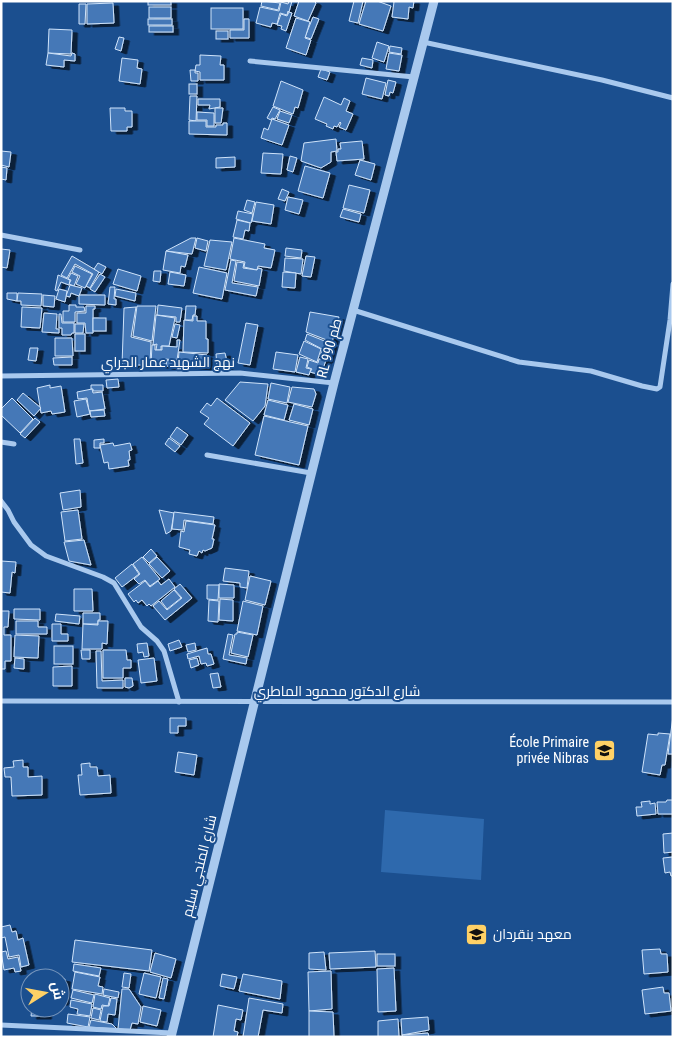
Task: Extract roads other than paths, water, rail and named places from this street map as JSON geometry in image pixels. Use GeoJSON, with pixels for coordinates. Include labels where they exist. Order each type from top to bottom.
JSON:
{"type":"FeatureCollection","features":[{"type":"Feature","properties":{"kind":"street","name":"RL طم 990"},"geometry":{"type":"LineString","coordinates":[[253,702],[434,1]]}},
{"type":"Feature","properties":{"kind":"street"},"geometry":{"type":"LineString","coordinates":[[424,42],[672,96]]}},
{"type":"Feature","properties":{"kind":"street"},"geometry":{"type":"LineString","coordinates":[[250,61],[414,78]]}},
{"type":"Feature","properties":{"kind":"street"},"geometry":{"type":"LineString","coordinates":[[1,235],[80,250]]}},
{"type":"Feature","properties":{"kind":"street"},"geometry":{"type":"LineString","coordinates":[[353,310],[518,362],[591,371],[657,389],[661,384],[673,284]]}},
{"type":"Feature","properties":{"kind":"street","name":"نهج الشهيد عمار الجراي"},"geometry":{"type":"LineString","coordinates":[[1,376],[240,373],[334,384]]}},
{"type":"Feature","properties":{"kind":"street"},"geometry":{"type":"LineString","coordinates":[[1,442],[14,444]]}},
{"type":"Feature","properties":{"kind":"street"},"geometry":{"type":"LineString","coordinates":[[207,455],[311,473]]}},
{"type":"Feature","properties":{"kind":"street"},"geometry":{"type":"LineString","coordinates":[[1,501],[31,545],[46,556],[103,577],[114,583],[141,627],[157,641],[164,651],[179,702]]}},
{"type":"Feature","properties":{"kind":"street","name":"شارع الدكتور محمود الماطري"},"geometry":{"type":"LineString","coordinates":[[1,702],[673,702]]}},
{"type":"Feature","properties":{"kind":"street","name":"شارع المنجي سليم"},"geometry":{"type":"LineString","coordinates":[[172,1035],[253,702]]}},
{"type":"Feature","properties":{"kind":"street"},"geometry":{"type":"LineString","coordinates":[[1,1025],[172,1035]]}},
{"type":"Feature","properties":{"kind":"place","name":"École Primaire privée Nibras"},"geometry":{"type":"Point","coordinates":[605,750]}},
{"type":"Feature","properties":{"kind":"place","name":"معهد بنقردان"},"geometry":{"type":"Point","coordinates":[477,934]}}]}
